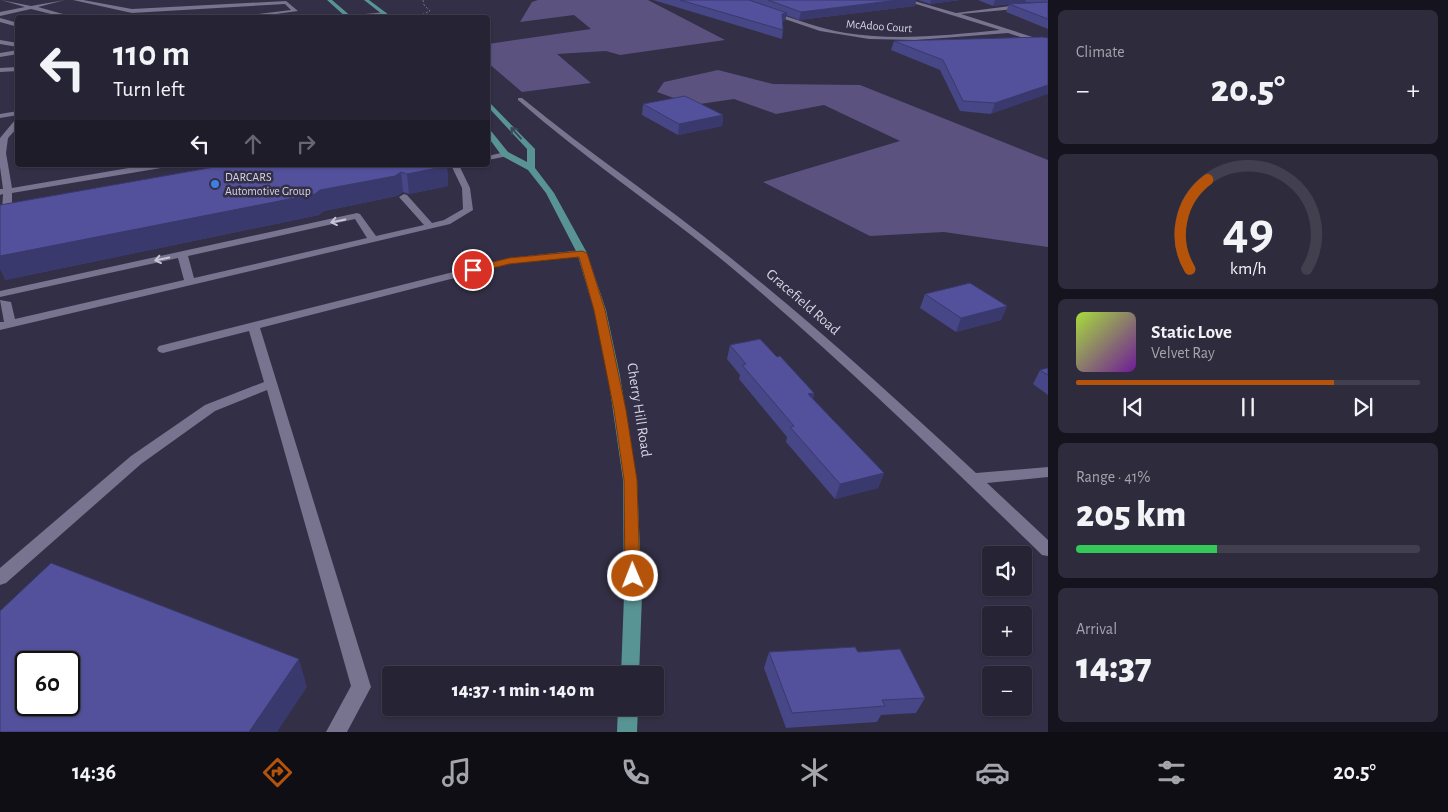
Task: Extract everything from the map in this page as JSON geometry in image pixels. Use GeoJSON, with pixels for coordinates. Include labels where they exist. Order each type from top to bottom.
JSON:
{"type":"FeatureCollection","features":[{"type":"Feature","properties":{"kind":"main road"},"geometry":{"type":"LineString","coordinates":[[329,0],[346,15]]}},
{"type":"Feature","properties":{"kind":"main road"},"geometry":{"type":"LineString","coordinates":[[366,0],[387,15]]}},
{"type":"Feature","properties":{"kind":"main road","name":"Cherry Hill Road"},"geometry":{"type":"LineString","coordinates":[[490,105],[531,149],[532,168]]}},
{"type":"Feature","properties":{"kind":"main road","name":"Cherry Hill Road"},"geometry":{"type":"LineString","coordinates":[[490,135],[505,154],[532,168],[562,213],[582,253],[600,310],[614,376],[630,480],[633,596],[630,666]]}},
{"type":"Feature","properties":{"kind":"main road"},"geometry":{"type":"LineString","coordinates":[[627,732],[628,716]]}},
{"type":"Feature","properties":{"kind":"street"},"geometry":{"type":"LineString","coordinates":[[3,0],[63,15]]}},
{"type":"Feature","properties":{"kind":"street"},"geometry":{"type":"LineString","coordinates":[[0,14],[63,0]]}},
{"type":"Feature","properties":{"kind":"street"},"geometry":{"type":"LineString","coordinates":[[75,0],[121,10],[144,11],[285,1],[295,11],[256,15]]}},
{"type":"Feature","properties":{"kind":"street"},"geometry":{"type":"LineString","coordinates":[[905,0],[1048,44]]}},
{"type":"Feature","properties":{"kind":"street"},"geometry":{"type":"LineString","coordinates":[[927,0],[955,14],[1024,6],[1048,6]]}},
{"type":"Feature","properties":{"kind":"street"},"geometry":{"type":"LineString","coordinates":[[135,15],[144,11],[149,2]]}},
{"type":"Feature","properties":{"kind":"street","name":"McAdoo Court"},"geometry":{"type":"LineString","coordinates":[[760,9],[821,30],[883,39],[932,38],[1010,31]]}},
{"type":"Feature","properties":{"kind":"street"},"geometry":{"type":"LineString","coordinates":[[366,15],[384,13]]}},
{"type":"Feature","properties":{"kind":"street"},"geometry":{"type":"LineString","coordinates":[[0,20],[15,24]]}},
{"type":"Feature","properties":{"kind":"street"},"geometry":{"type":"LineString","coordinates":[[0,42],[15,44]]}},
{"type":"Feature","properties":{"kind":"street"},"geometry":{"type":"LineString","coordinates":[[0,55],[15,52]]}},
{"type":"Feature","properties":{"kind":"street"},"geometry":{"type":"LineString","coordinates":[[1,71],[15,69]]}},
{"type":"Feature","properties":{"kind":"street","name":"Gracefield Road"},"geometry":{"type":"LineString","coordinates":[[520,99],[548,124],[673,217],[765,291],[868,380],[1048,550]]}},
{"type":"Feature","properties":{"kind":"street"},"geometry":{"type":"LineString","coordinates":[[0,116],[15,114]]}},
{"type":"Feature","properties":{"kind":"street"},"geometry":{"type":"LineString","coordinates":[[8,212],[4,191],[2,153],[4,138],[15,125]]}},
{"type":"Feature","properties":{"kind":"street"},"geometry":{"type":"LineString","coordinates":[[490,158],[505,154]]}},
{"type":"Feature","properties":{"kind":"street"},"geometry":{"type":"LineString","coordinates":[[4,191],[149,167]]}},
{"type":"Feature","properties":{"kind":"street"},"geometry":{"type":"LineString","coordinates":[[0,303],[7,304],[5,325],[447,222],[468,210],[466,188],[456,167]]}},
{"type":"Feature","properties":{"kind":"street"},"geometry":{"type":"LineString","coordinates":[[404,197],[430,226]]}},
{"type":"Feature","properties":{"kind":"street"},"geometry":{"type":"LineString","coordinates":[[0,294],[357,216],[374,240]]}},
{"type":"Feature","properties":{"kind":"street"},"geometry":{"type":"LineString","coordinates":[[163,349],[509,261],[582,253]]}},
{"type":"Feature","properties":{"kind":"street"},"geometry":{"type":"LineString","coordinates":[[182,254],[190,283]]}},
{"type":"Feature","properties":{"kind":"street"},"geometry":{"type":"LineString","coordinates":[[254,326],[361,687],[336,732]]}},
{"type":"Feature","properties":{"kind":"street"},"geometry":{"type":"LineString","coordinates":[[0,578],[136,460],[210,408],[271,384]]}},
{"type":"Feature","properties":{"kind":"street"},"geometry":{"type":"LineString","coordinates":[[974,479],[1048,472]]}},
{"type":"Feature","properties":{"kind":"path"},"geometry":{"type":"LineString","coordinates":[[421,15],[430,11],[424,5],[423,0]]}},
{"type":"Feature","properties":{"kind":"shaded area"},"geometry":{"type":"Polygon","coordinates":[[[538,0],[648,0],[725,40],[620,55],[606,51],[557,54],[591,83],[522,92],[490,65],[490,44],[591,29],[574,15],[520,22],[532,2],[538,0]]]}},
{"type":"Feature","properties":{"kind":"shaded area"},"geometry":{"type":"Polygon","coordinates":[[[718,70],[773,84],[860,85],[1048,160],[1048,247],[944,232],[870,236],[763,182],[900,141],[824,105],[776,114],[734,99],[693,105],[657,92],[664,82],[718,70]]]}},
{"type":"Feature","properties":{"kind":"building"},"geometry":{"type":"Polygon","coordinates":[[[680,0],[749,0],[787,13],[782,14],[783,30],[680,0]]]}},
{"type":"Feature","properties":{"kind":"building"},"geometry":{"type":"Polygon","coordinates":[[[768,0],[898,0],[801,12],[768,0]]]}},
{"type":"Feature","properties":{"kind":"building"},"geometry":{"type":"Polygon","coordinates":[[[1048,2],[1048,19],[1009,4],[1048,2]]]}},
{"type":"Feature","properties":{"kind":"building"},"geometry":{"type":"Polygon","coordinates":[[[1048,38],[1048,85],[995,103],[963,101],[943,60],[894,41],[1048,38]]]}},
{"type":"Feature","properties":{"kind":"building"},"geometry":{"type":"Polygon","coordinates":[[[685,96],[723,115],[679,124],[643,104],[685,96]]]}},
{"type":"Feature","properties":{"kind":"building"},"geometry":{"type":"Polygon","coordinates":[[[215,167],[442,167],[407,174],[401,172],[395,176],[320,190],[315,194],[0,256],[0,205],[215,167]]]}},
{"type":"Feature","properties":{"kind":"building"},"geometry":{"type":"Polygon","coordinates":[[[970,283],[1007,306],[961,318],[925,294],[970,283]]]}},
{"type":"Feature","properties":{"kind":"building"},"geometry":{"type":"Polygon","coordinates":[[[760,339],[777,357],[780,356],[814,393],[808,394],[884,473],[840,484],[790,427],[794,426],[742,365],[746,364],[730,345],[760,339]]]}},
{"type":"Feature","properties":{"kind":"building"},"geometry":{"type":"Polygon","coordinates":[[[1048,368],[1048,375],[1040,370],[1048,368]]]}},
{"type":"Feature","properties":{"kind":"building"},"geometry":{"type":"Polygon","coordinates":[[[51,563],[299,659],[249,732],[0,732],[0,611],[51,563]]]}},
{"type":"Feature","properties":{"kind":"building"},"geometry":{"type":"Polygon","coordinates":[[[855,647],[858,652],[900,649],[925,698],[882,700],[885,706],[792,713],[769,652],[855,647]]]}},
{"type":"Feature","properties":{"kind":"place","name":"DARCARS Automotive Group"},"geometry":{"type":"Point","coordinates":[215,184]}},
{"type":"Feature","properties":{"kind":"route"},"geometry":{"type":"LineString","coordinates":[[473,270],[509,261],[582,253],[600,310],[620,410],[630,480],[633,576]]}}]}
